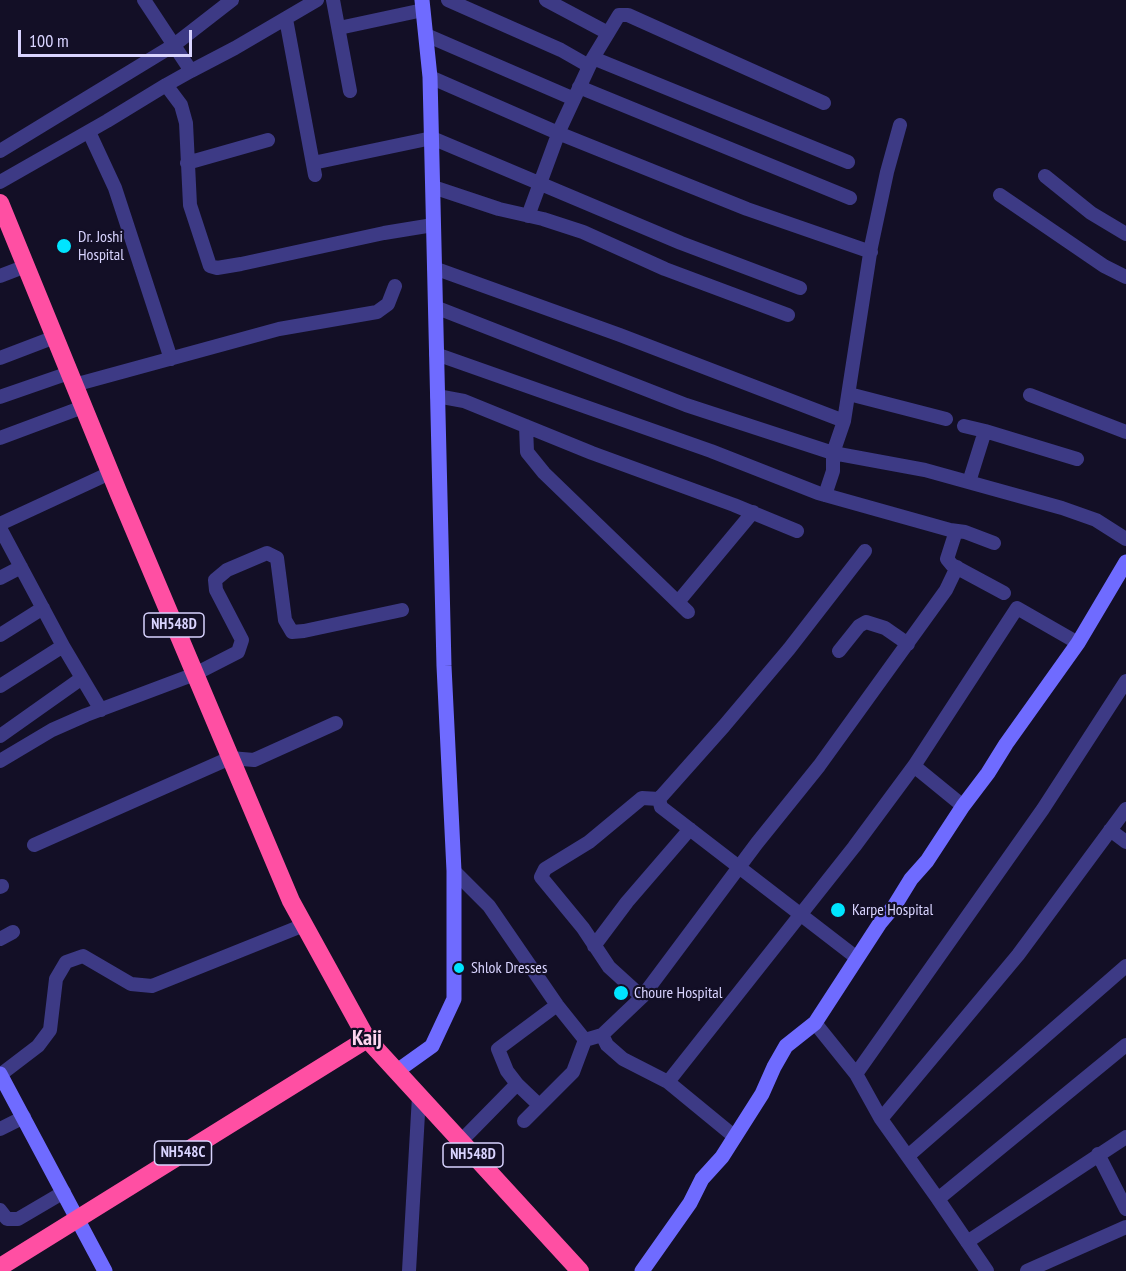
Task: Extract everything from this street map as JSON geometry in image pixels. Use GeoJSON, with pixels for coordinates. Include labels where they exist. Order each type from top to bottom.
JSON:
{"type":"FeatureCollection","features":[{"type":"Feature","properties":{"kind":"highway","name":"NH548D"},"geometry":{"type":"LineString","coordinates":[[0,202],[110,473],[291,901],[304,925],[367,1039],[580,1271]]}},
{"type":"Feature","properties":{"kind":"highway","name":"NH548C"},"geometry":{"type":"LineString","coordinates":[[0,1267],[367,1039]]}},
{"type":"Feature","properties":{"kind":"street"},"geometry":{"type":"LineString","coordinates":[[144,0],[191,71]]}},
{"type":"Feature","properties":{"kind":"street"},"geometry":{"type":"LineString","coordinates":[[0,151],[174,45],[232,0]]}},
{"type":"Feature","properties":{"kind":"street"},"geometry":{"type":"LineString","coordinates":[[0,182],[317,0]]}},
{"type":"Feature","properties":{"kind":"street"},"geometry":{"type":"LineString","coordinates":[[333,0],[350,91]]}},
{"type":"Feature","properties":{"kind":"street"},"geometry":{"type":"LineString","coordinates":[[448,0],[561,50],[848,162]]}},
{"type":"Feature","properties":{"kind":"street"},"geometry":{"type":"LineString","coordinates":[[546,0],[608,33]]}},
{"type":"Feature","properties":{"kind":"street"},"geometry":{"type":"LineString","coordinates":[[339,28],[423,5],[430,77],[444,666],[454,871],[454,999],[432,1046],[397,1071]]}},
{"type":"Feature","properties":{"kind":"street"},"geometry":{"type":"LineString","coordinates":[[528,216],[538,183],[558,133],[591,62],[619,15],[628,15],[824,103]]}},
{"type":"Feature","properties":{"kind":"street"},"geometry":{"type":"LineString","coordinates":[[286,19],[314,169],[432,138],[681,243],[800,288]]}},
{"type":"Feature","properties":{"kind":"street"},"geometry":{"type":"LineString","coordinates":[[426,35],[850,198]]}},
{"type":"Feature","properties":{"kind":"street"},"geometry":{"type":"LineString","coordinates":[[430,77],[558,133],[747,209],[870,252]]}},
{"type":"Feature","properties":{"kind":"street"},"geometry":{"type":"LineString","coordinates":[[166,85],[181,105],[186,123],[190,205],[210,266],[217,268],[384,232],[434,225]]}},
{"type":"Feature","properties":{"kind":"street"},"geometry":{"type":"LineString","coordinates":[[825,495],[833,471],[833,453],[844,421],[849,394],[870,252],[887,172],[900,125]]}},
{"type":"Feature","properties":{"kind":"street"},"geometry":{"type":"LineString","coordinates":[[89,132],[115,188],[171,359]]}},
{"type":"Feature","properties":{"kind":"street"},"geometry":{"type":"LineString","coordinates":[[187,163],[268,140]]}},
{"type":"Feature","properties":{"kind":"street"},"geometry":{"type":"LineString","coordinates":[[1045,176],[1091,213],[1126,234]]}},
{"type":"Feature","properties":{"kind":"street"},"geometry":{"type":"LineString","coordinates":[[433,187],[500,209],[583,232],[665,269],[788,315]]}},
{"type":"Feature","properties":{"kind":"street"},"geometry":{"type":"LineString","coordinates":[[1000,195],[1104,266],[1126,278]]}},
{"type":"Feature","properties":{"kind":"street"},"geometry":{"type":"LineString","coordinates":[[0,276],[26,266]]}},
{"type":"Feature","properties":{"kind":"street"},"geometry":{"type":"LineString","coordinates":[[434,268],[718,372],[844,421]]}},
{"type":"Feature","properties":{"kind":"street"},"geometry":{"type":"LineString","coordinates":[[0,397],[72,379],[171,359],[279,329],[377,312],[388,304],[395,286]]}},
{"type":"Feature","properties":{"kind":"street"},"geometry":{"type":"LineString","coordinates":[[435,307],[686,405],[833,453],[925,470],[1096,520],[1126,539]]}},
{"type":"Feature","properties":{"kind":"street"},"geometry":{"type":"LineString","coordinates":[[0,358],[55,337]]}},
{"type":"Feature","properties":{"kind":"street"},"geometry":{"type":"LineString","coordinates":[[436,354],[711,451],[825,495],[965,532],[994,543]]}},
{"type":"Feature","properties":{"kind":"street"},"geometry":{"type":"LineString","coordinates":[[849,394],[946,419]]}},
{"type":"Feature","properties":{"kind":"street"},"geometry":{"type":"LineString","coordinates":[[1030,394],[1126,432]]}},
{"type":"Feature","properties":{"kind":"street"},"geometry":{"type":"LineString","coordinates":[[437,396],[464,401],[797,531]]}},
{"type":"Feature","properties":{"kind":"street"},"geometry":{"type":"LineString","coordinates":[[0,438],[83,407]]}},
{"type":"Feature","properties":{"kind":"street"},"geometry":{"type":"LineString","coordinates":[[526,426],[527,452],[544,473],[688,612]]}},
{"type":"Feature","properties":{"kind":"street"},"geometry":{"type":"LineString","coordinates":[[964,426],[1077,459]]}},
{"type":"Feature","properties":{"kind":"street"},"geometry":{"type":"LineString","coordinates":[[969,482],[985,431]]}},
{"type":"Feature","properties":{"kind":"street"},"geometry":{"type":"LineString","coordinates":[[100,710],[1,529],[110,473]]}},
{"type":"Feature","properties":{"kind":"street"},"geometry":{"type":"LineString","coordinates":[[678,602],[753,512]]}},
{"type":"Feature","properties":{"kind":"street"},"geometry":{"type":"LineString","coordinates":[[956,531],[947,559],[957,567],[1004,592]]}},
{"type":"Feature","properties":{"kind":"street"},"geometry":{"type":"LineString","coordinates":[[659,799],[789,649],[865,551]]}},
{"type":"Feature","properties":{"kind":"street"},"geometry":{"type":"LineString","coordinates":[[0,762],[52,730],[195,674],[238,652],[242,640],[216,591],[214,580],[227,570],[267,552],[278,558],[285,620],[292,632],[402,610]]}},
{"type":"Feature","properties":{"kind":"street"},"geometry":{"type":"LineString","coordinates":[[642,1271],[690,1203],[702,1179],[722,1158],[762,1094],[786,1046],[815,1023],[880,923],[895,905],[911,879],[927,861],[1078,643],[1126,562]]}},
{"type":"Feature","properties":{"kind":"street"},"geometry":{"type":"LineString","coordinates":[[0,578],[21,567]]}},
{"type":"Feature","properties":{"kind":"street"},"geometry":{"type":"LineString","coordinates":[[585,1040],[602,1035],[642,997],[819,766],[946,590],[957,567]]}},
{"type":"Feature","properties":{"kind":"street"},"geometry":{"type":"LineString","coordinates":[[0,635],[43,608]]}},
{"type":"Feature","properties":{"kind":"street"},"geometry":{"type":"LineString","coordinates":[[668,1082],[854,847],[914,766],[1017,608],[1078,643]]}},
{"type":"Feature","properties":{"kind":"street"},"geometry":{"type":"LineString","coordinates":[[839,651],[859,626],[866,622],[885,628],[908,644]]}},
{"type":"Feature","properties":{"kind":"street"},"geometry":{"type":"LineString","coordinates":[[0,686],[63,646]]}},
{"type":"Feature","properties":{"kind":"street"},"geometry":{"type":"LineString","coordinates":[[0,736],[82,678]]}},
{"type":"Feature","properties":{"kind":"street"},"geometry":{"type":"LineString","coordinates":[[856,1074],[1043,809],[1126,681]]}},
{"type":"Feature","properties":{"kind":"street"},"geometry":{"type":"LineString","coordinates":[[34,845],[230,758],[254,760],[336,723]]}},
{"type":"Feature","properties":{"kind":"street"},"geometry":{"type":"LineString","coordinates":[[914,766],[963,806]]}},
{"type":"Feature","properties":{"kind":"street"},"geometry":{"type":"LineString","coordinates":[[642,997],[609,967],[583,928],[541,877],[545,869],[589,842],[642,798],[659,799]]}},
{"type":"Feature","properties":{"kind":"street"},"geometry":{"type":"LineString","coordinates":[[659,799],[661,807],[857,958]]}},
{"type":"Feature","properties":{"kind":"street"},"geometry":{"type":"LineString","coordinates":[[881,1119],[1018,955],[1126,809]]}},
{"type":"Feature","properties":{"kind":"street"},"geometry":{"type":"LineString","coordinates":[[594,946],[627,902],[690,829]]}},
{"type":"Feature","properties":{"kind":"street"},"geometry":{"type":"LineString","coordinates":[[1110,830],[1126,842]]}},
{"type":"Feature","properties":{"kind":"street"},"geometry":{"type":"LineString","coordinates":[[454,871],[489,906],[556,1005],[585,1040]]}},
{"type":"Feature","properties":{"kind":"street"},"geometry":{"type":"LineString","coordinates":[[105,1271],[0,1075],[38,1046],[50,1030],[56,979],[66,962],[83,956],[131,984],[152,986],[304,925]]}},
{"type":"Feature","properties":{"kind":"street"},"geometry":{"type":"LineString","coordinates":[[0,939],[13,932]]}},
{"type":"Feature","properties":{"kind":"street"},"geometry":{"type":"LineString","coordinates":[[908,1156],[1126,966]]}},
{"type":"Feature","properties":{"kind":"street"},"geometry":{"type":"LineString","coordinates":[[539,1105],[507,1071],[498,1049],[556,1005]]}},
{"type":"Feature","properties":{"kind":"street"},"geometry":{"type":"LineString","coordinates":[[815,1023],[856,1074],[881,1119],[987,1271]]}},
{"type":"Feature","properties":{"kind":"street"},"geometry":{"type":"LineString","coordinates":[[602,1035],[607,1045],[624,1059],[668,1082],[735,1137]]}},
{"type":"Feature","properties":{"kind":"street"},"geometry":{"type":"LineString","coordinates":[[524,1121],[573,1072],[585,1040]]}},
{"type":"Feature","properties":{"kind":"street"},"geometry":{"type":"LineString","coordinates":[[938,1199],[1126,1045]]}},
{"type":"Feature","properties":{"kind":"street"},"geometry":{"type":"LineString","coordinates":[[461,1141],[517,1084]]}},
{"type":"Feature","properties":{"kind":"street"},"geometry":{"type":"LineString","coordinates":[[409,1271],[419,1096]]}},
{"type":"Feature","properties":{"kind":"street"},"geometry":{"type":"LineString","coordinates":[[0,1129],[24,1117]]}},
{"type":"Feature","properties":{"kind":"street"},"geometry":{"type":"LineString","coordinates":[[967,1242],[1126,1137]]}},
{"type":"Feature","properties":{"kind":"street"},"geometry":{"type":"LineString","coordinates":[[1098,1154],[1126,1209]]}},
{"type":"Feature","properties":{"kind":"street"},"geometry":{"type":"LineString","coordinates":[[0,1210],[7,1219],[18,1219],[64,1192]]}},
{"type":"Feature","properties":{"kind":"street"},"geometry":{"type":"LineString","coordinates":[[1027,1271],[1126,1227]]}},
{"type":"Feature","properties":{"kind":"place","name":"Dr. Joshi Hospital"},"geometry":{"type":"Point","coordinates":[64,246]}},
{"type":"Feature","properties":{"kind":"place","name":"Karpe Hospital"},"geometry":{"type":"Point","coordinates":[838,910]}},
{"type":"Feature","properties":{"kind":"place","name":"Shlok Dresses"},"geometry":{"type":"Point","coordinates":[459,968]}},
{"type":"Feature","properties":{"kind":"place","name":"Choure Hospital"},"geometry":{"type":"Point","coordinates":[621,993]}},
{"type":"Feature","properties":{"kind":"district","name":"Kaij"},"geometry":{"type":"Point","coordinates":[367,1039]}}]}
